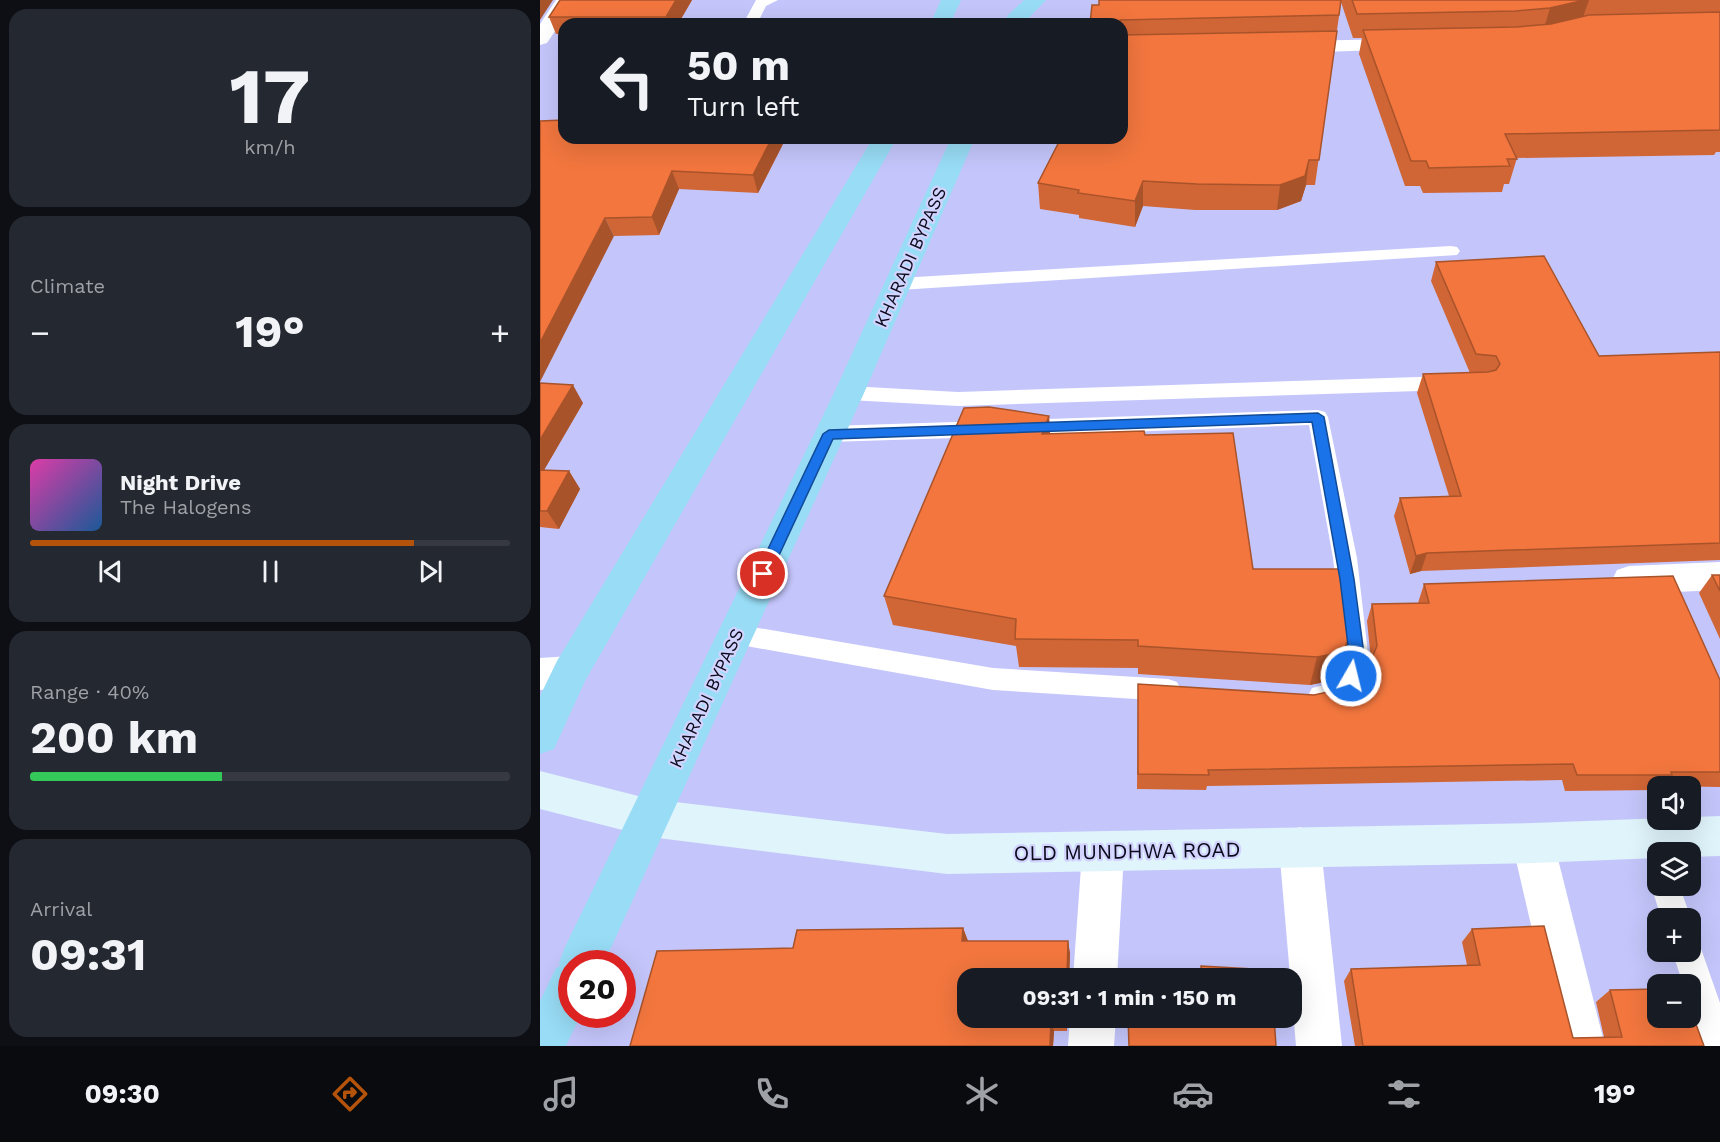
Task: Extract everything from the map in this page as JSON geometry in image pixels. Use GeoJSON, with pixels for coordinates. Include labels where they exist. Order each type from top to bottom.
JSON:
{"type":"FeatureCollection","features":[{"type":"Feature","properties":{"kind":"highway"},"geometry":{"type":"LineString","coordinates":[[943,18],[951,0]]}},
{"type":"Feature","properties":{"kind":"highway"},"geometry":{"type":"LineString","coordinates":[[1017,18],[1036,0]]}},
{"type":"Feature","properties":{"kind":"highway"},"geometry":{"type":"LineString","coordinates":[[1004,1],[1012,18]]}},
{"type":"Feature","properties":{"kind":"highway"},"geometry":{"type":"LineString","coordinates":[[540,737],[555,673],[881,144]]}},
{"type":"Feature","properties":{"kind":"highway","name":"KHARADI BYPASS"},"geometry":{"type":"LineString","coordinates":[[587,950],[849,393],[960,144]]}},
{"type":"Feature","properties":{"kind":"highway"},"geometry":{"type":"LineString","coordinates":[[542,1046],[558,1013]]}},
{"type":"Feature","properties":{"kind":"street"},"geometry":{"type":"LineString","coordinates":[[540,39],[566,0]]}},
{"type":"Feature","properties":{"kind":"street"},"geometry":{"type":"LineString","coordinates":[[540,44],[558,44]]}},
{"type":"Feature","properties":{"kind":"street"},"geometry":{"type":"LineString","coordinates":[[1275,47],[1429,44]]}},
{"type":"Feature","properties":{"kind":"street"},"geometry":{"type":"LineString","coordinates":[[1593,581],[1720,576]]}},
{"type":"Feature","properties":{"kind":"street"},"geometry":{"type":"LineString","coordinates":[[1673,578],[1687,610]]}},
{"type":"Feature","properties":{"kind":"street","name":"OLD MUNDHWA ROAD"},"geometry":{"type":"LineString","coordinates":[[540,790],[650,818],[947,854],[1103,853],[1533,843],[1647,851]]}},
{"type":"Feature","properties":{"kind":"street","name":"OLD MUNDHWA ROAD"},"geometry":{"type":"LineString","coordinates":[[1694,842],[1720,836]]}},
{"type":"Feature","properties":{"kind":"street"},"geometry":{"type":"LineString","coordinates":[[1533,843],[1582,1046]]}},
{"type":"Feature","properties":{"kind":"street"},"geometry":{"type":"LineString","coordinates":[[1300,847],[1320,1046]]}},
{"type":"Feature","properties":{"kind":"street"},"geometry":{"type":"LineString","coordinates":[[1096,968],[1103,853]]}},
{"type":"Feature","properties":{"kind":"street"},"geometry":{"type":"LineString","coordinates":[[1091,1046],[1092,1028]]}},
{"type":"Feature","properties":{"kind":"lane"},"geometry":{"type":"LineString","coordinates":[[753,18],[761,3],[771,0]]}},
{"type":"Feature","properties":{"kind":"lane"},"geometry":{"type":"LineString","coordinates":[[899,284],[1451,251]]}},
{"type":"Feature","properties":{"kind":"lane"},"geometry":{"type":"LineString","coordinates":[[849,393],[958,399],[1470,382]]}},
{"type":"Feature","properties":{"kind":"lane"},"geometry":{"type":"LineString","coordinates":[[829,434],[1318,417],[1344,558],[1357,662],[1345,691],[1299,698]]}},
{"type":"Feature","properties":{"kind":"lane"},"geometry":{"type":"LineString","coordinates":[[735,634],[993,679],[1185,692]]}},
{"type":"Feature","properties":{"kind":"lane"},"geometry":{"type":"LineString","coordinates":[[1691,962],[1719,1046]]}},
{"type":"Feature","properties":{"kind":"building"},"geometry":{"type":"Polygon","coordinates":[[[560,0],[676,0],[666,17],[549,17],[560,0]]]}},
{"type":"Feature","properties":{"kind":"building"},"geometry":{"type":"Polygon","coordinates":[[[1099,0],[1341,0],[1339,15],[1128,20],[1128,18],[1091,18],[1092,5],[1099,5],[1099,0]]]}},
{"type":"Feature","properties":{"kind":"building"},"geometry":{"type":"Polygon","coordinates":[[[1352,0],[1585,0],[1550,8],[1516,11],[1357,14],[1352,0]]]}},
{"type":"Feature","properties":{"kind":"building"},"geometry":{"type":"Polygon","coordinates":[[[1720,12],[1720,130],[1505,134],[1517,159],[1507,159],[1510,166],[1429,168],[1426,161],[1411,161],[1363,30],[1516,27],[1551,24],[1589,15],[1720,12]]]}},
{"type":"Feature","properties":{"kind":"building"},"geometry":{"type":"Polygon","coordinates":[[[1337,31],[1319,160],[1309,160],[1305,176],[1280,185],[1143,181],[1135,201],[1078,193],[1079,190],[1038,183],[1058,144],[1128,144],[1128,35],[1337,31]]]}},
{"type":"Feature","properties":{"kind":"building"},"geometry":{"type":"Polygon","coordinates":[[[558,120],[558,144],[769,144],[753,175],[672,171],[652,217],[605,218],[540,343],[540,121],[558,120]]]}},
{"type":"Feature","properties":{"kind":"building"},"geometry":{"type":"Polygon","coordinates":[[[1544,256],[1599,356],[1720,352],[1720,543],[1427,553],[1416,556],[1400,498],[1461,496],[1423,374],[1488,372],[1496,370],[1500,364],[1496,356],[1476,354],[1436,262],[1544,256]]]}},
{"type":"Feature","properties":{"kind":"building"},"geometry":{"type":"Polygon","coordinates":[[[540,383],[573,385],[540,440],[540,383]]]}},
{"type":"Feature","properties":{"kind":"building"},"geometry":{"type":"Polygon","coordinates":[[[989,407],[1049,416],[1042,434],[1144,431],[1145,435],[1233,433],[1253,569],[1339,569],[1342,592],[1346,592],[1351,633],[1343,652],[1317,657],[1138,646],[1138,640],[1015,639],[1016,619],[884,596],[964,408],[989,407]]]}},
{"type":"Feature","properties":{"kind":"building"},"geometry":{"type":"Polygon","coordinates":[[[540,470],[569,471],[547,511],[540,511],[540,470]]]}},
{"type":"Feature","properties":{"kind":"building"},"geometry":{"type":"Polygon","coordinates":[[[1712,575],[1720,575],[1720,591],[1712,575]]]}},
{"type":"Feature","properties":{"kind":"building"},"geometry":{"type":"Polygon","coordinates":[[[1673,576],[1720,680],[1720,772],[1671,772],[1672,775],[1577,775],[1573,764],[1208,770],[1209,775],[1138,774],[1138,684],[1314,695],[1360,685],[1377,646],[1372,604],[1429,603],[1424,584],[1673,576]]]}},
{"type":"Feature","properties":{"kind":"building"},"geometry":{"type":"Polygon","coordinates":[[[1544,926],[1573,1038],[1622,1037],[1610,990],[1647,989],[1647,1028],[1697,1028],[1704,1046],[1363,1046],[1351,969],[1480,965],[1472,929],[1544,926]]]}},
{"type":"Feature","properties":{"kind":"building"},"geometry":{"type":"Polygon","coordinates":[[[963,928],[962,941],[1068,941],[1067,968],[957,968],[957,1028],[1051,1028],[1050,1046],[630,1046],[657,951],[793,948],[797,930],[963,928]]]}},
{"type":"Feature","properties":{"kind":"building"},"geometry":{"type":"Polygon","coordinates":[[[1201,966],[1236,968],[1201,968],[1201,966]]]}},
{"type":"Feature","properties":{"kind":"building"},"geometry":{"type":"Polygon","coordinates":[[[1128,1028],[1275,1028],[1276,1046],[1129,1046],[1128,1028]]]}},
{"type":"Feature","properties":{"kind":"route"},"geometry":{"type":"LineString","coordinates":[[763,574],[829,434],[1318,417],[1347,579],[1357,662],[1351,676]]}}]}
